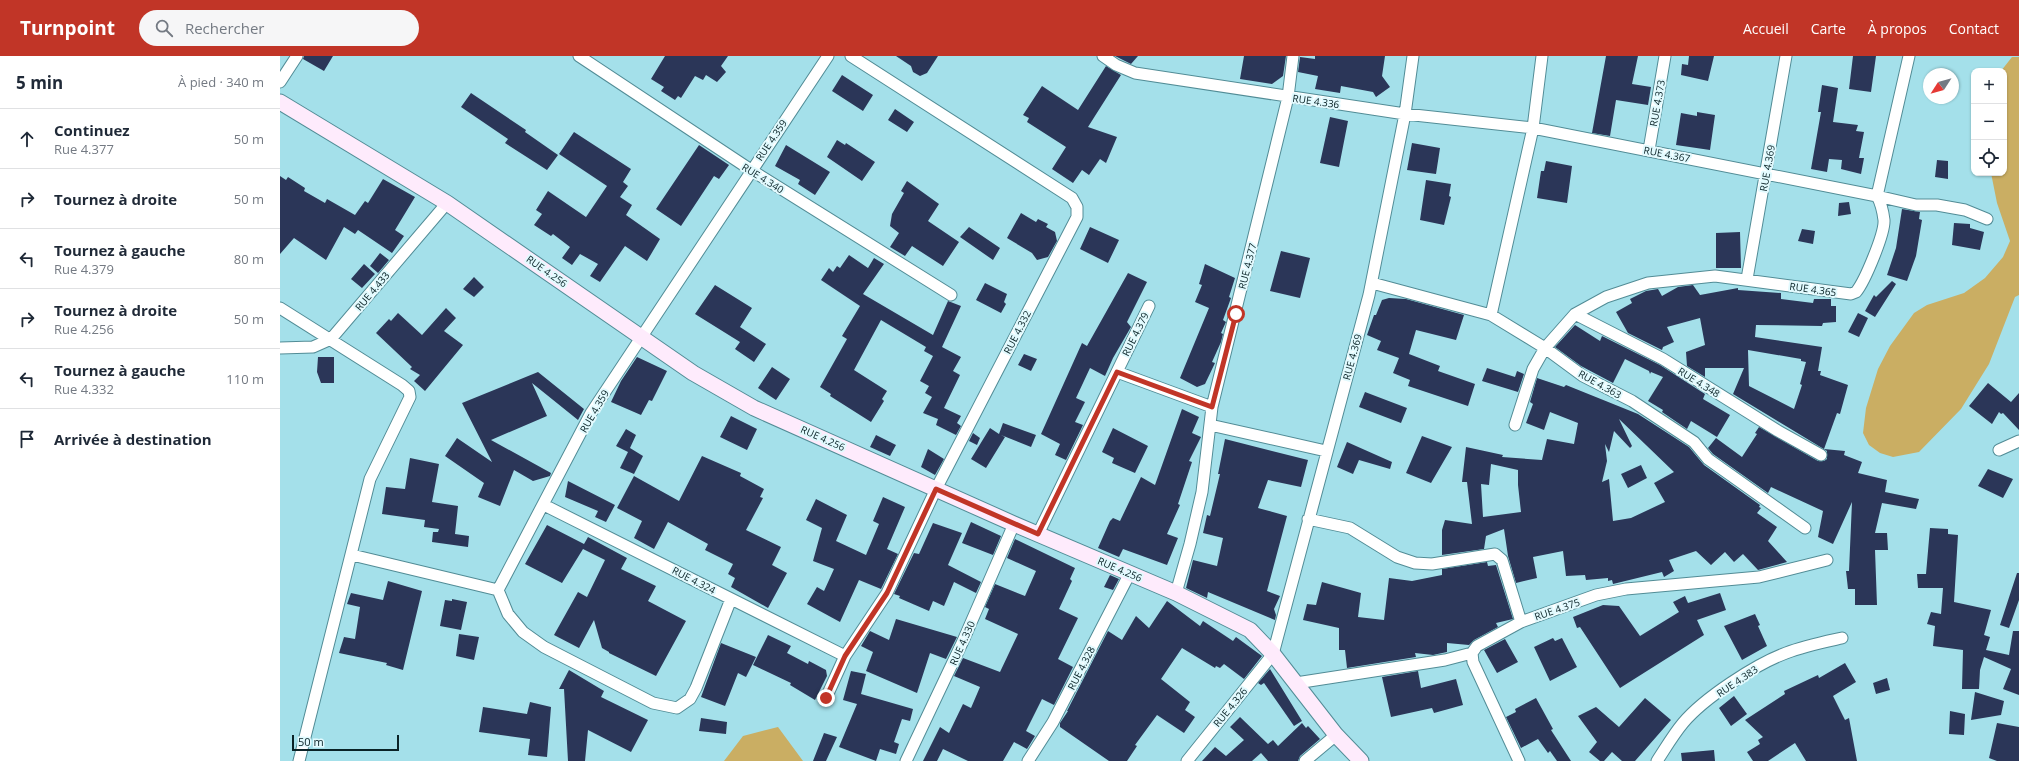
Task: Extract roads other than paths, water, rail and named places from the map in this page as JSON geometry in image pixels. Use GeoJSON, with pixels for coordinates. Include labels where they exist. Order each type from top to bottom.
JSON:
{"type":"FeatureCollection","features":[{"type":"Feature","properties":{"kind":"street"},"geometry":{"type":"LineString","coordinates":[[280,82],[297,56]]}},
{"type":"Feature","properties":{"kind":"street","name":"RUE 4.340"},"geometry":{"type":"LineString","coordinates":[[579,56],[751,170],[951,295]]}},
{"type":"Feature","properties":{"kind":"street","name":"RUE 4.359"},"geometry":{"type":"LineString","coordinates":[[498,590],[591,413],[828,56]]}},
{"type":"Feature","properties":{"kind":"street","name":"RUE 4.332"},"geometry":{"type":"LineString","coordinates":[[826,698],[845,656],[887,593],[936,489],[1077,217],[1077,207],[1072,198],[851,56]]}},
{"type":"Feature","properties":{"kind":"street","name":"RUE 4.336"},"geometry":{"type":"LineString","coordinates":[[1103,56],[1116,65],[1134,73],[1405,114],[1533,128]]}},
{"type":"Feature","properties":{"kind":"street","name":"RUE 4.377"},"geometry":{"type":"LineString","coordinates":[[1176,593],[1190,544],[1202,492],[1212,407],[1288,97],[1293,56]]}},
{"type":"Feature","properties":{"kind":"street","name":"RUE 4.369"},"geometry":{"type":"LineString","coordinates":[[1273,654],[1372,283],[1405,114],[1413,56]]}},
{"type":"Feature","properties":{"kind":"street"},"geometry":{"type":"LineString","coordinates":[[1491,315],[1533,128],[1542,56]]}},
{"type":"Feature","properties":{"kind":"street","name":"RUE 4.373"},"geometry":{"type":"LineString","coordinates":[[1649,150],[1665,56]]}},
{"type":"Feature","properties":{"kind":"street","name":"RUE 4.369"},"geometry":{"type":"LineString","coordinates":[[1747,279],[1786,56]]}},
{"type":"Feature","properties":{"kind":"street"},"geometry":{"type":"LineString","coordinates":[[1877,196],[1909,56]]}},
{"type":"Feature","properties":{"kind":"street","name":"RUE 4.256"},"geometry":{"type":"LineString","coordinates":[[280,102],[447,203],[693,373],[754,408],[1014,524],[1176,593],[1250,630],[1273,654],[1336,735],[1361,761]]}},
{"type":"Feature","properties":{"kind":"street","name":"RUE 4.367"},"geometry":{"type":"LineString","coordinates":[[1533,128],[1649,150],[1916,205],[1938,205],[1965,210],[1987,219]]}},
{"type":"Feature","properties":{"kind":"street","name":"RUE 4.365"},"geometry":{"type":"LineString","coordinates":[[1515,425],[1533,369],[1545,348],[1575,314],[1606,297],[1648,283],[1715,276],[1747,279],[1851,294],[1856,292],[1872,261],[1884,222],[1881,203],[1877,196]]}},
{"type":"Feature","properties":{"kind":"street","name":"RUE 4.433"},"geometry":{"type":"LineString","coordinates":[[280,348],[313,347],[331,339],[447,203]]}},
{"type":"Feature","properties":{"kind":"street","name":"RUE 4.363"},"geometry":{"type":"LineString","coordinates":[[1372,283],[1491,315],[1545,348],[1583,376],[1632,401],[1694,442],[1708,459],[1805,528]]}},
{"type":"Feature","properties":{"kind":"street","name":"RUE 4.379"},"geometry":{"type":"LineString","coordinates":[[1038,534],[1149,306]]}},
{"type":"Feature","properties":{"kind":"street"},"geometry":{"type":"LineString","coordinates":[[280,308],[402,385],[409,391],[410,397],[370,479],[299,761]]}},
{"type":"Feature","properties":{"kind":"street","name":"RUE 4.348"},"geometry":{"type":"LineString","coordinates":[[1575,314],[1663,359],[1778,431],[1821,455]]}},
{"type":"Feature","properties":{"kind":"street"},"geometry":{"type":"LineString","coordinates":[[1117,372],[1212,407]]}},
{"type":"Feature","properties":{"kind":"street"},"geometry":{"type":"LineString","coordinates":[[1210,425],[1326,451]]}},
{"type":"Feature","properties":{"kind":"street"},"geometry":{"type":"LineString","coordinates":[[1999,450],[2019,441]]}},
{"type":"Feature","properties":{"kind":"street","name":"RUE 4.324"},"geometry":{"type":"LineString","coordinates":[[544,505],[845,656]]}},
{"type":"Feature","properties":{"kind":"street"},"geometry":{"type":"LineString","coordinates":[[1308,519],[1350,528],[1398,557],[1415,562],[1432,564],[1495,554],[1502,560],[1520,622]]}},
{"type":"Feature","properties":{"kind":"street","name":"RUE 4.330"},"geometry":{"type":"LineString","coordinates":[[906,761],[963,641],[1014,524]]}},
{"type":"Feature","properties":{"kind":"street"},"geometry":{"type":"LineString","coordinates":[[352,555],[498,590],[508,614],[523,632],[544,647],[653,703],[678,708],[690,699],[696,688],[731,599]]}},
{"type":"Feature","properties":{"kind":"street","name":"RUE 4.375"},"geometry":{"type":"LineString","coordinates":[[1296,684],[1445,660],[1472,653],[1477,646],[1520,622],[1596,595],[1626,589],[1759,577],[1827,560]]}},
{"type":"Feature","properties":{"kind":"street","name":"RUE 4.328"},"geometry":{"type":"LineString","coordinates":[[1028,761],[1053,722],[1130,574]]}},
{"type":"Feature","properties":{"kind":"street","name":"RUE 4.383"},"geometry":{"type":"LineString","coordinates":[[1657,761],[1683,723],[1699,707],[1733,682],[1765,662],[1787,652],[1842,638]]}},
{"type":"Feature","properties":{"kind":"street"},"geometry":{"type":"LineString","coordinates":[[1472,653],[1473,662],[1519,761]]}},
{"type":"Feature","properties":{"kind":"street","name":"RUE 4.326"},"geometry":{"type":"LineString","coordinates":[[1187,761],[1273,654]]}},
{"type":"Feature","properties":{"kind":"street"},"geometry":{"type":"LineString","coordinates":[[1305,761],[1336,735]]}}]}
